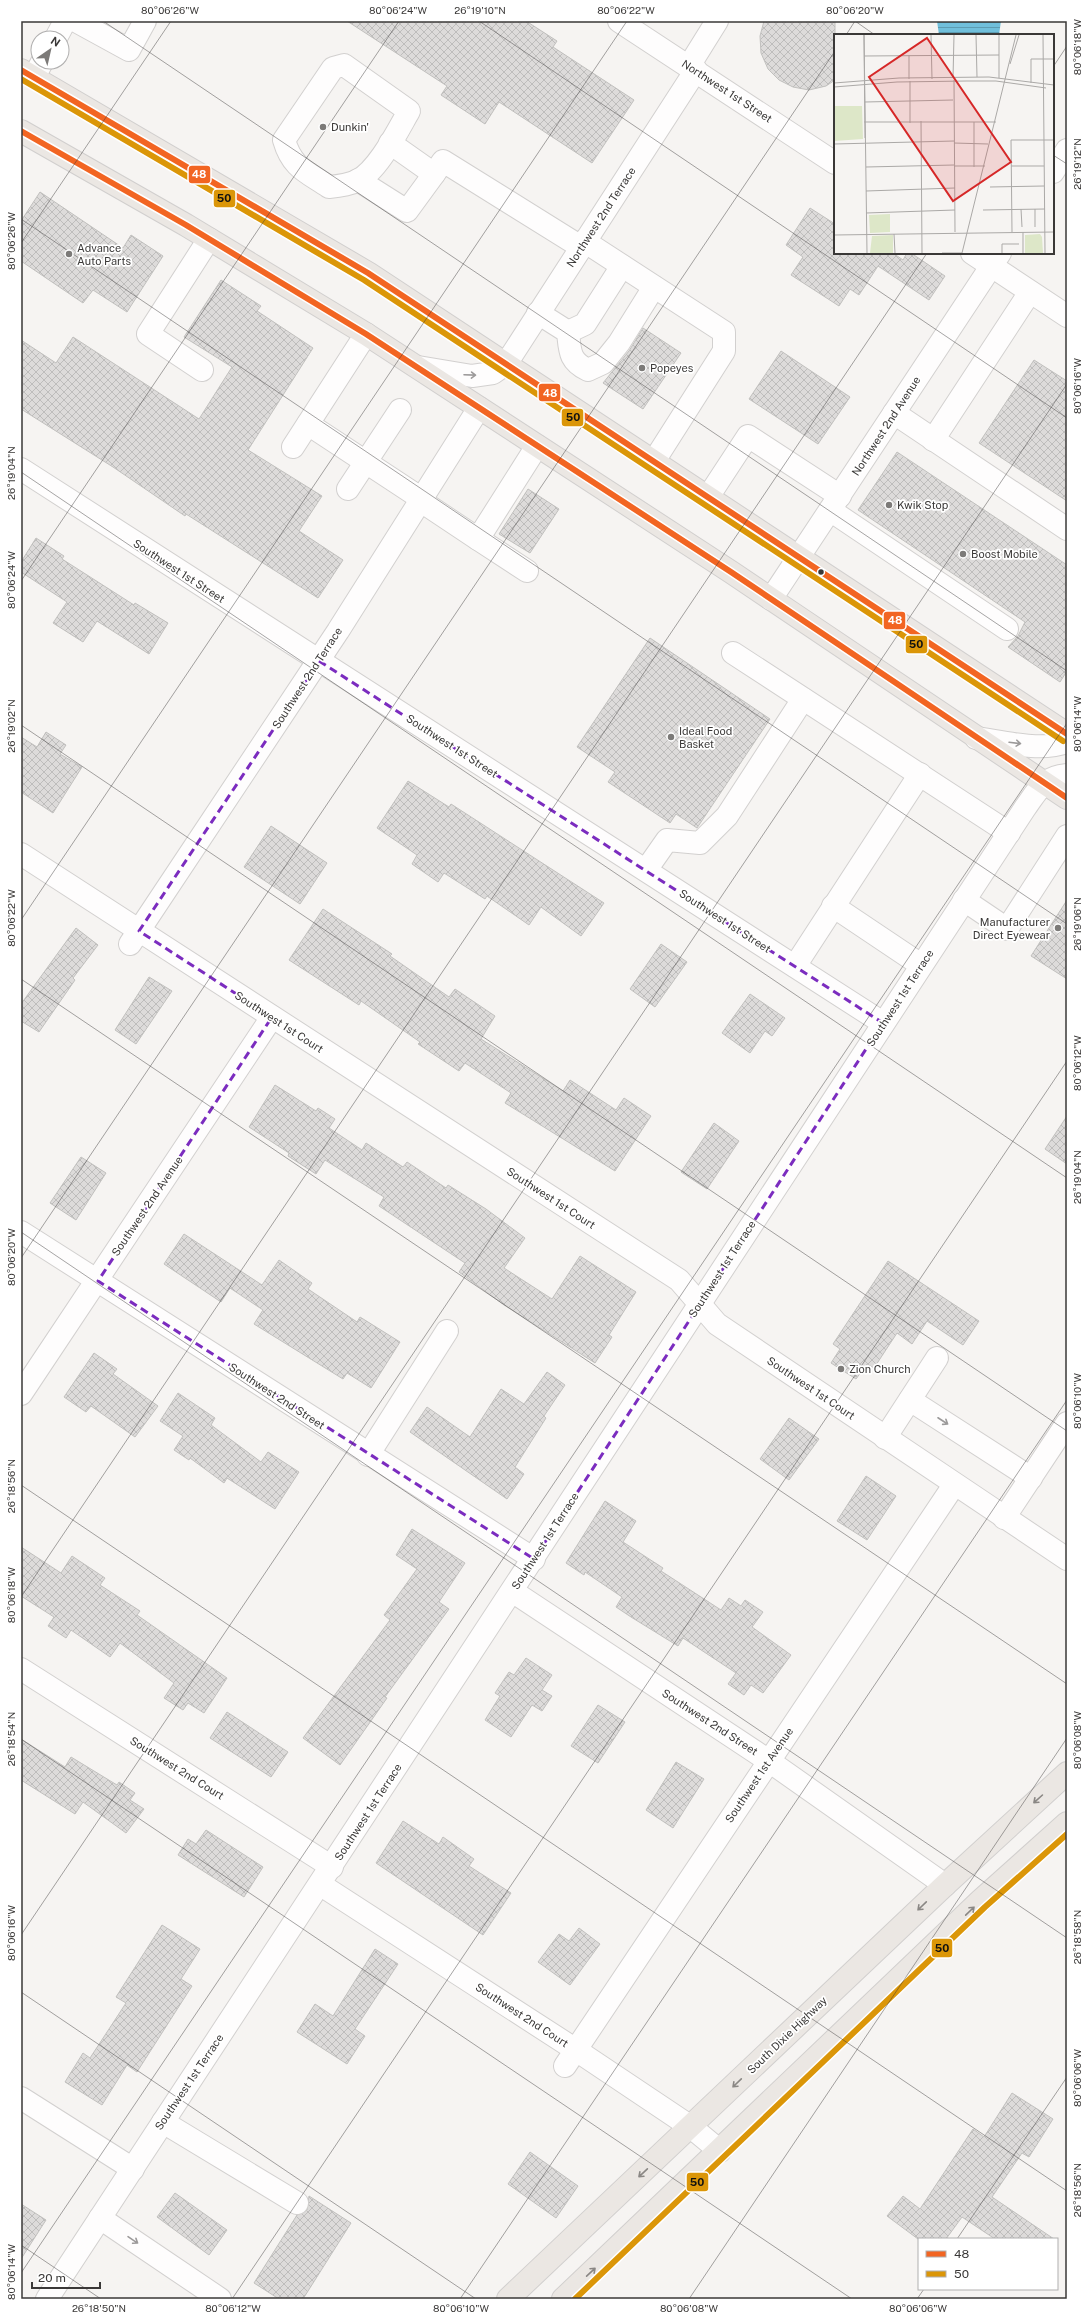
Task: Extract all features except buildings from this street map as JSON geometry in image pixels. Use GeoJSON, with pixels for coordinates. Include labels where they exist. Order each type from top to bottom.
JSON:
{"type":"FeatureCollection","features":[{"type":"Feature","properties":{"kind":"main road"},"geometry":{"type":"LineString","coordinates":[[32,70],[368,273],[1067,734]]}},
{"type":"Feature","properties":{"kind":"main road"},"geometry":{"type":"LineString","coordinates":[[22,135],[209,239],[366,334],[771,599],[1067,798]]}},
{"type":"Feature","properties":{"kind":"main road","name":"South Dixie Highway"},"geometry":{"type":"LineString","coordinates":[[508,2299],[945,1885],[1067,1773]]}},
{"type":"Feature","properties":{"kind":"main road"},"geometry":{"type":"LineString","coordinates":[[563,2299],[720,2151],[980,1901],[1067,1823]]}},
{"type":"Feature","properties":{"kind":"street"},"geometry":{"type":"LineString","coordinates":[[60,30],[65,21]]}},
{"type":"Feature","properties":{"kind":"street"},"geometry":{"type":"LineString","coordinates":[[76,21],[101,27],[129,50],[144,21]]}},
{"type":"Feature","properties":{"kind":"street","name":"Northwest 1st Street"},"geometry":{"type":"LineString","coordinates":[[619,21],[834,161]]}},
{"type":"Feature","properties":{"kind":"street","name":"Northwest 2nd Terrace"},"geometry":{"type":"LineString","coordinates":[[506,364],[583,244],[692,68],[717,21]]}},
{"type":"Feature","properties":{"kind":"street"},"geometry":{"type":"LineString","coordinates":[[344,65],[409,111],[390,143],[370,170],[358,180],[329,187],[294,164],[284,140],[333,68],[344,65]]}},
{"type":"Feature","properties":{"kind":"street"},"geometry":{"type":"LineString","coordinates":[[390,143],[434,174]]}},
{"type":"Feature","properties":{"kind":"street"},"geometry":{"type":"LineString","coordinates":[[1054,170],[1067,150]]}},
{"type":"Feature","properties":{"kind":"street"},"geometry":{"type":"LineString","coordinates":[[358,180],[408,212],[443,161],[622,266],[724,332],[724,351],[654,461]]}},
{"type":"Feature","properties":{"kind":"street"},"geometry":{"type":"LineString","coordinates":[[202,370],[148,334],[209,239]]}},
{"type":"Feature","properties":{"kind":"street"},"geometry":{"type":"LineString","coordinates":[[976,254],[995,259],[1030,292],[1067,316]]}},
{"type":"Feature","properties":{"kind":"street","name":"Northwest 2nd Avenue"},"geometry":{"type":"LineString","coordinates":[[771,599],[995,259]]}},
{"type":"Feature","properties":{"kind":"street"},"geometry":{"type":"LineString","coordinates":[[568,332],[585,324],[622,266]]}},
{"type":"Feature","properties":{"kind":"street"},"geometry":{"type":"LineString","coordinates":[[568,332],[570,353],[577,364],[588,370],[603,362],[619,343],[654,286]]}},
{"type":"Feature","properties":{"kind":"street"},"geometry":{"type":"LineString","coordinates":[[934,440],[1030,292]]}},
{"type":"Feature","properties":{"kind":"street"},"geometry":{"type":"LineString","coordinates":[[538,313],[568,332]]}},
{"type":"Feature","properties":{"kind":"street"},"geometry":{"type":"LineString","coordinates":[[293,447],[366,334]]}},
{"type":"Feature","properties":{"kind":"street"},"geometry":{"type":"LineString","coordinates":[[418,368],[472,376],[493,372],[506,364]]}},
{"type":"Feature","properties":{"kind":"street","name":"Southwest 2nd Terrace"},"geometry":{"type":"LineString","coordinates":[[135,937],[318,661],[479,408]]}},
{"type":"Feature","properties":{"kind":"street"},"geometry":{"type":"LineString","coordinates":[[348,489],[400,410]]}},
{"type":"Feature","properties":{"kind":"street"},"geometry":{"type":"LineString","coordinates":[[894,413],[1067,529]]}},
{"type":"Feature","properties":{"kind":"street"},"geometry":{"type":"LineString","coordinates":[[308,424],[527,571]]}},
{"type":"Feature","properties":{"kind":"street"},"geometry":{"type":"LineString","coordinates":[[708,497],[748,436],[835,503],[1007,629]]}},
{"type":"Feature","properties":{"kind":"street"},"geometry":{"type":"LineString","coordinates":[[478,539],[537,446]]}},
{"type":"Feature","properties":{"kind":"street","name":"Southwest 1st Street"},"geometry":{"type":"LineString","coordinates":[[21,469],[883,1023]]}},
{"type":"Feature","properties":{"kind":"street"},"geometry":{"type":"LineString","coordinates":[[733,653],[1009,833]]}},
{"type":"Feature","properties":{"kind":"street"},"geometry":{"type":"LineString","coordinates":[[646,870],[667,840],[700,843],[727,816],[803,699]]}},
{"type":"Feature","properties":{"kind":"street"},"geometry":{"type":"LineString","coordinates":[[976,738],[1033,745],[1059,744],[1067,742]]}},
{"type":"Feature","properties":{"kind":"street"},"geometry":{"type":"LineString","coordinates":[[794,966],[920,774]]}},
{"type":"Feature","properties":{"kind":"street"},"geometry":{"type":"LineString","coordinates":[[1043,782],[1058,776],[1067,775]]}},
{"type":"Feature","properties":{"kind":"street","name":"Southwest 1st Terrace"},"geometry":{"type":"LineString","coordinates":[[47,2299],[327,1876],[699,1304],[1043,782]]}},
{"type":"Feature","properties":{"kind":"street"},"geometry":{"type":"LineString","coordinates":[[964,900],[1007,929],[1067,836]]}},
{"type":"Feature","properties":{"kind":"street","name":"Southwest 1st Court"},"geometry":{"type":"LineString","coordinates":[[21,854],[135,937],[272,1017],[678,1280],[717,1324],[1067,1559]]}},
{"type":"Feature","properties":{"kind":"street"},"geometry":{"type":"LineString","coordinates":[[833,906],[921,965]]}},
{"type":"Feature","properties":{"kind":"street","name":"Southwest 2nd Avenue"},"geometry":{"type":"LineString","coordinates":[[21,1394],[98,1281],[272,1017]]}},
{"type":"Feature","properties":{"kind":"street","name":"Southwest 2nd Street"},"geometry":{"type":"LineString","coordinates":[[21,1232],[368,1455],[534,1559]]}},
{"type":"Feature","properties":{"kind":"street"},"geometry":{"type":"LineString","coordinates":[[368,1455],[447,1331]]}},
{"type":"Feature","properties":{"kind":"street"},"geometry":{"type":"LineString","coordinates":[[885,1438],[937,1358]]}},
{"type":"Feature","properties":{"kind":"street"},"geometry":{"type":"LineString","coordinates":[[910,1400],[1031,1478]]}},
{"type":"Feature","properties":{"kind":"street"},"geometry":{"type":"LineString","coordinates":[[1004,1518],[1067,1423]]}},
{"type":"Feature","properties":{"kind":"street","name":"Southwest 1st Avenue"},"geometry":{"type":"LineString","coordinates":[[570,2058],[954,1484]]}},
{"type":"Feature","properties":{"kind":"street","name":"Southwest 2nd Street"},"geometry":{"type":"LineString","coordinates":[[512,1591],[769,1761],[945,1885]]}},
{"type":"Feature","properties":{"kind":"street","name":"Southwest 2nd Court"},"geometry":{"type":"LineString","coordinates":[[21,1670],[327,1876],[570,2058],[691,2127],[720,2151]]}},
{"type":"Feature","properties":{"kind":"street"},"geometry":{"type":"LineString","coordinates":[[21,2098],[133,2169]]}},
{"type":"Feature","properties":{"kind":"street"},"geometry":{"type":"LineString","coordinates":[[163,2122],[297,2203]]}},
{"type":"Feature","properties":{"kind":"street"},"geometry":{"type":"LineString","coordinates":[[100,2218],[220,2299]]}},
{"type":"Feature","properties":{"kind":"highlighted area"},"geometry":{"type":"Polygon","coordinates":[[[319,661],[883,1023],[534,1559],[98,1281],[272,1017],[139,931],[319,661]]]}},
{"type":"Feature","properties":{"kind":"water"},"geometry":{"type":"Polygon","coordinates":[[[937,21],[1001,21],[999,34],[939,34],[937,21]]]}},
{"type":"Feature","properties":{"kind":"transit line","name":"48"},"geometry":{"type":"LineString","coordinates":[[21,70],[368,273],[1067,734]]}},
{"type":"Feature","properties":{"kind":"transit line","name":"50"},"geometry":{"type":"LineString","coordinates":[[21,79],[364,280],[1063,741]]}},
{"type":"Feature","properties":{"kind":"transit line","name":"48"},"geometry":{"type":"LineString","coordinates":[[21,131],[186,225],[366,334],[731,572],[1067,798]]}},
{"type":"Feature","properties":{"kind":"transit line","name":"50"},"geometry":{"type":"LineString","coordinates":[[575,2299],[985,1907],[1067,1834]]}},
{"type":"Feature","properties":{"kind":"place","name":"Dunkin'"},"geometry":{"type":"Point","coordinates":[323,127]}},
{"type":"Feature","properties":{"kind":"place","name":"Advance Auto Parts"},"geometry":{"type":"Point","coordinates":[69,254]}},
{"type":"Feature","properties":{"kind":"place","name":"Popeyes"},"geometry":{"type":"Point","coordinates":[642,368]}},
{"type":"Feature","properties":{"kind":"place","name":"Kwik Stop"},"geometry":{"type":"Point","coordinates":[889,505]}},
{"type":"Feature","properties":{"kind":"place","name":"Boost Mobile"},"geometry":{"type":"Point","coordinates":[963,554]}},
{"type":"Feature","properties":{"kind":"place","name":"Ideal Food Basket"},"geometry":{"type":"Point","coordinates":[671,737]}},
{"type":"Feature","properties":{"kind":"place","name":"Manufacturer Direct Eyewear"},"geometry":{"type":"Point","coordinates":[1058,928]}},
{"type":"Feature","properties":{"kind":"place","name":"Zion Church"},"geometry":{"type":"Point","coordinates":[841,1369]}}]}
